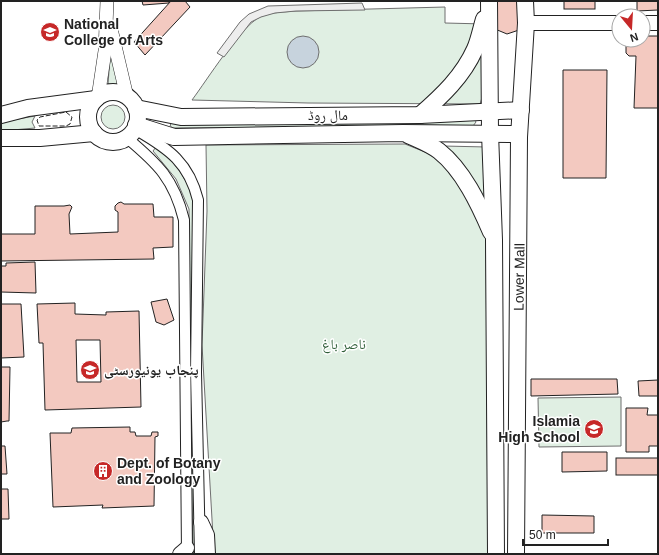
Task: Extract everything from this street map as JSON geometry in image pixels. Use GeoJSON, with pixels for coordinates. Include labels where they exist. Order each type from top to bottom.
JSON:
{"type":"FeatureCollection","features":[{"type":"Feature","properties":{"kind":"main road","name":"Lower Mall"},"geometry":{"type":"LineString","coordinates":[[516,554],[520,134],[526,22],[525,1]]}},
{"type":"Feature","properties":{"kind":"main road","name":"Lower Mall"},"geometry":{"type":"LineString","coordinates":[[489,2],[490,133],[494,240],[496,554]]}},
{"type":"Feature","properties":{"kind":"main road"},"geometry":{"type":"LineString","coordinates":[[420,115],[438,100],[458,78],[475,49],[489,2]]}},
{"type":"Feature","properties":{"kind":"main road"},"geometry":{"type":"LineString","coordinates":[[526,22],[611,23]]}},
{"type":"Feature","properties":{"kind":"main road"},"geometry":{"type":"LineString","coordinates":[[1,115],[28,108],[97,98],[112,92],[131,102],[138,119],[133,131],[122,141],[110,142],[98,138],[94,133],[88,120],[91,105],[97,98]]}},
{"type":"Feature","properties":{"kind":"main road","name":"مال روڈ"},"geometry":{"type":"LineString","coordinates":[[131,102],[181,117],[420,115],[521,110]]}},
{"type":"Feature","properties":{"kind":"main road","name":"مال روڈ"},"geometry":{"type":"LineString","coordinates":[[133,131],[174,136],[403,133],[520,134]]}},
{"type":"Feature","properties":{"kind":"main road"},"geometry":{"type":"LineString","coordinates":[[1,138],[40,138],[94,133]]}},
{"type":"Feature","properties":{"kind":"main road"},"geometry":{"type":"LineString","coordinates":[[403,133],[433,147],[451,163],[481,208],[494,240]]}},
{"type":"Feature","properties":{"kind":"main road"},"geometry":{"type":"LineString","coordinates":[[200,522],[207,535],[208,554]]}},
{"type":"Feature","properties":{"kind":"street"},"geometry":{"type":"LineString","coordinates":[[97,98],[108,20],[107,1]]}},
{"type":"Feature","properties":{"kind":"street"},"geometry":{"type":"LineString","coordinates":[[108,20],[131,102]]}},
{"type":"Feature","properties":{"kind":"street"},"geometry":{"type":"LineString","coordinates":[[133,131],[165,146],[175,156],[185,168],[198,200],[196,372],[200,554]]}},
{"type":"Feature","properties":{"kind":"street"},"geometry":{"type":"LineString","coordinates":[[133,131],[175,190],[184,220],[185,552]]}},
{"type":"Feature","properties":{"kind":"green space"},"geometry":{"type":"Polygon","coordinates":[[[445,7],[445,23],[485,24],[484,91],[480,104],[308,103],[192,100],[243,31],[264,15],[278,12],[296,11],[445,7]]]}},
{"type":"Feature","properties":{"kind":"green space"},"geometry":{"type":"Polygon","coordinates":[[[111,46],[121,85],[108,84],[111,46]]]}},
{"type":"Feature","properties":{"kind":"green space"},"geometry":{"type":"Polygon","coordinates":[[[113,105],[121,109],[125,117],[121,125],[113,129],[105,125],[101,117],[105,109],[113,105]]]}},
{"type":"Feature","properties":{"kind":"green space"},"geometry":{"type":"Polygon","coordinates":[[[35,116],[32,122],[35,128],[1,131],[1,122],[35,116]]]}},
{"type":"Feature","properties":{"kind":"green space"},"geometry":{"type":"Polygon","coordinates":[[[475,120],[476,122],[473,126],[172,128],[170,125],[172,123],[475,120]]]}},
{"type":"Feature","properties":{"kind":"green space","name":"ناصر باغ"},"geometry":{"type":"Polygon","coordinates":[[[405,144],[435,156],[454,175],[486,229],[488,554],[214,554],[202,345],[207,211],[206,145],[405,144]]]}},
{"type":"Feature","properties":{"kind":"green space"},"geometry":{"type":"Polygon","coordinates":[[[443,146],[487,147],[491,213],[443,146]]]}},
{"type":"Feature","properties":{"kind":"green space"},"geometry":{"type":"Polygon","coordinates":[[[156,147],[168,157],[178,169],[194,197],[198,554],[193,554],[189,391],[189,209],[176,179],[153,151],[156,147]]]}},
{"type":"Feature","properties":{"kind":"green space"},"geometry":{"type":"Polygon","coordinates":[[[621,397],[621,446],[539,447],[538,398],[621,397]]]}},
{"type":"Feature","properties":{"kind":"shaded area"},"geometry":{"type":"Polygon","coordinates":[[[362,3],[365,10],[296,11],[275,13],[261,17],[251,22],[224,57],[217,53],[240,22],[249,14],[268,6],[362,3]]]}},
{"type":"Feature","properties":{"kind":"shaded area"},"geometry":{"type":"Polygon","coordinates":[[[306,36],[312,38],[317,43],[319,52],[317,61],[312,66],[300,68],[294,66],[289,61],[287,49],[289,43],[294,38],[306,36]]]}},
{"type":"Feature","properties":{"kind":"building"},"geometry":{"type":"Polygon","coordinates":[[[142,1],[169,1],[169,3],[143,5],[142,1]]]}},
{"type":"Feature","properties":{"kind":"building"},"geometry":{"type":"Polygon","coordinates":[[[171,1],[185,1],[190,7],[145,55],[134,42],[171,1]]]}},
{"type":"Feature","properties":{"kind":"building"},"geometry":{"type":"Polygon","coordinates":[[[495,1],[519,1],[519,30],[507,34],[495,29],[495,1]]]}},
{"type":"Feature","properties":{"kind":"building"},"geometry":{"type":"Polygon","coordinates":[[[564,1],[595,1],[595,9],[564,9],[564,1]]]}},
{"type":"Feature","properties":{"kind":"building"},"geometry":{"type":"Polygon","coordinates":[[[637,1],[658,1],[658,10],[651,10],[651,8],[637,8],[637,1]]]}},
{"type":"Feature","properties":{"kind":"building"},"geometry":{"type":"Polygon","coordinates":[[[651,36],[658,36],[658,108],[634,108],[636,56],[629,56],[626,53],[626,48],[651,48],[651,36]]]}},
{"type":"Feature","properties":{"kind":"building"},"geometry":{"type":"Polygon","coordinates":[[[563,70],[607,70],[606,178],[563,178],[563,70]]]}},
{"type":"Feature","properties":{"kind":"building"},"geometry":{"type":"Polygon","coordinates":[[[121,202],[124,204],[153,204],[154,217],[173,217],[173,247],[153,248],[154,259],[1,261],[1,234],[35,234],[35,206],[70,205],[72,207],[69,214],[70,234],[118,232],[118,212],[115,210],[115,206],[121,202]]]}},
{"type":"Feature","properties":{"kind":"building"},"geometry":{"type":"Polygon","coordinates":[[[35,262],[36,293],[1,292],[1,266],[6,266],[6,263],[35,262]]]}},
{"type":"Feature","properties":{"kind":"building"},"geometry":{"type":"Polygon","coordinates":[[[167,299],[174,320],[164,325],[156,322],[151,302],[167,299]]]}},
{"type":"Feature","properties":{"kind":"building"},"geometry":{"type":"Polygon","coordinates":[[[75,303],[75,314],[106,315],[106,312],[139,311],[141,407],[45,410],[43,343],[39,343],[37,304],[75,303]],[[76,340],[77,382],[101,382],[100,340],[76,340]]]}},
{"type":"Feature","properties":{"kind":"building"},"geometry":{"type":"Polygon","coordinates":[[[1,304],[21,304],[24,357],[1,358],[1,304]]]}},
{"type":"Feature","properties":{"kind":"building"},"geometry":{"type":"Polygon","coordinates":[[[1,367],[10,367],[9,421],[1,422],[1,367]]]}},
{"type":"Feature","properties":{"kind":"building"},"geometry":{"type":"Polygon","coordinates":[[[531,379],[617,379],[618,394],[531,396],[531,379]]]}},
{"type":"Feature","properties":{"kind":"building"},"geometry":{"type":"Polygon","coordinates":[[[658,380],[658,396],[639,396],[638,381],[658,380]]]}},
{"type":"Feature","properties":{"kind":"building"},"geometry":{"type":"Polygon","coordinates":[[[626,408],[648,408],[647,415],[658,415],[658,446],[649,446],[649,452],[626,452],[626,408]]]}},
{"type":"Feature","properties":{"kind":"building","name":"Dept. of Botany and Zoology"},"geometry":{"type":"Polygon","coordinates":[[[130,427],[130,432],[135,432],[136,436],[151,436],[152,432],[158,432],[158,436],[155,437],[154,506],[102,508],[103,505],[53,507],[50,433],[71,433],[72,428],[130,427]]]}},
{"type":"Feature","properties":{"kind":"building"},"geometry":{"type":"Polygon","coordinates":[[[1,446],[5,446],[7,474],[1,474],[1,446]]]}},
{"type":"Feature","properties":{"kind":"building"},"geometry":{"type":"Polygon","coordinates":[[[562,452],[607,452],[607,471],[562,472],[562,452]]]}},
{"type":"Feature","properties":{"kind":"building"},"geometry":{"type":"Polygon","coordinates":[[[616,458],[658,458],[658,475],[616,475],[616,458]]]}},
{"type":"Feature","properties":{"kind":"building"},"geometry":{"type":"Polygon","coordinates":[[[1,489],[8,489],[9,519],[1,519],[1,489]]]}},
{"type":"Feature","properties":{"kind":"building"},"geometry":{"type":"Polygon","coordinates":[[[542,515],[594,516],[594,533],[542,533],[542,515]]]}},
{"type":"Feature","properties":{"kind":"fence"},"geometry":{"type":"LineString","coordinates":[[66,112],[72,117],[70,124],[66,126],[39,126],[37,120],[40,117],[66,112]]}},
{"type":"Feature","properties":{"kind":"place","name":"National College of Arts"},"geometry":{"type":"Point","coordinates":[50,32]}},
{"type":"Feature","properties":{"kind":"place","name":"پنجاب یونیورسٹی"},"geometry":{"type":"Point","coordinates":[90,370]}},
{"type":"Feature","properties":{"kind":"place","name":"Islamia High School"},"geometry":{"type":"Point","coordinates":[594,429]}},
{"type":"Feature","properties":{"kind":"place","name":"Dept. of Botany and Zoology"},"geometry":{"type":"Point","coordinates":[103,471]}}]}
